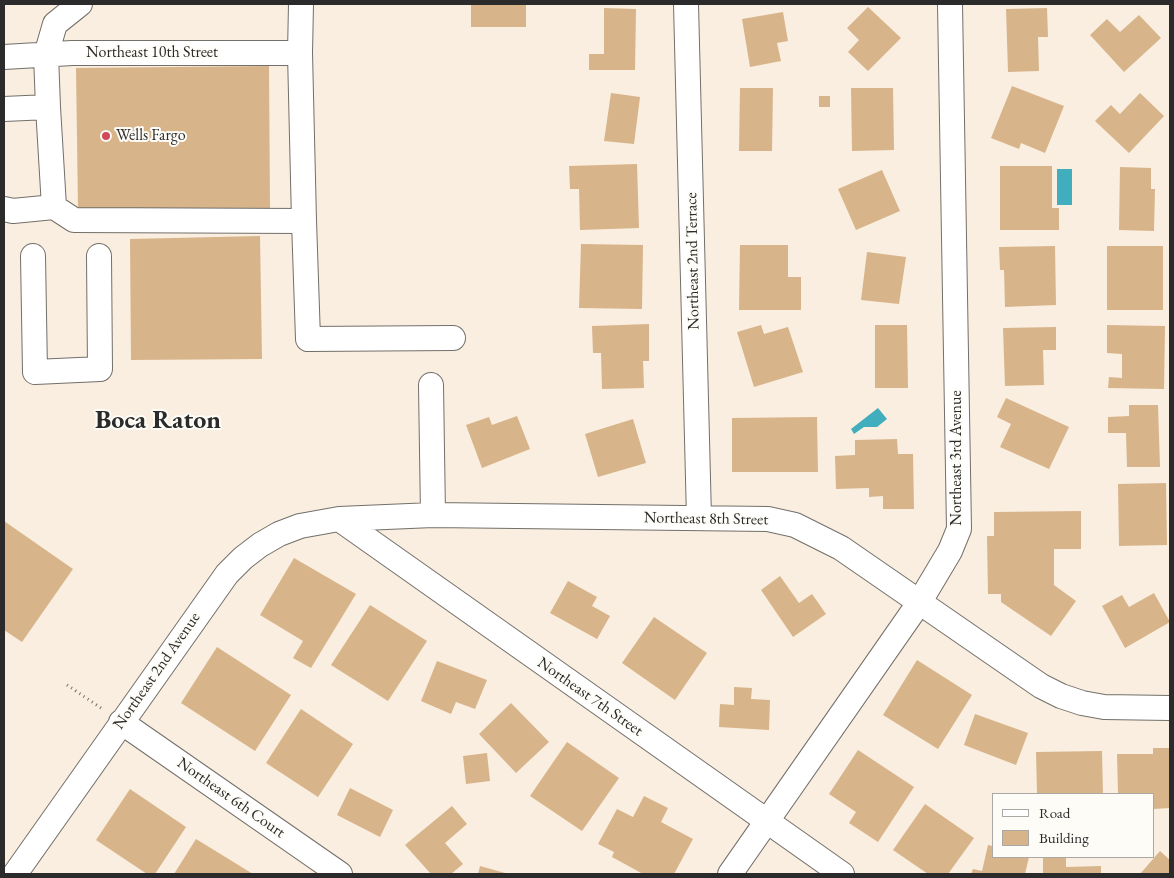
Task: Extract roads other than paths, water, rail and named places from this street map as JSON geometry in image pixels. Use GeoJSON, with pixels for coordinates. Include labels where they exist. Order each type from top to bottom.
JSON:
{"type":"FeatureCollection","features":[{"type":"Feature","properties":{"kind":"street"},"geometry":{"type":"LineString","coordinates":[[54,207],[46,55],[55,24],[80,4]]}},
{"type":"Feature","properties":{"kind":"street"},"geometry":{"type":"LineString","coordinates":[[302,4],[300,52],[308,339],[453,338]]}},
{"type":"Feature","properties":{"kind":"street","name":"Northeast 2nd Terrace"},"geometry":{"type":"LineString","coordinates":[[686,4],[699,518]]}},
{"type":"Feature","properties":{"kind":"street","name":"Northeast 3rd Avenue"},"geometry":{"type":"LineString","coordinates":[[730,874],[919,603],[950,551],[959,529],[950,4]]}},
{"type":"Feature","properties":{"kind":"street","name":"Northeast 10th Street"},"geometry":{"type":"LineString","coordinates":[[4,57],[72,53],[300,52]]}},
{"type":"Feature","properties":{"kind":"street"},"geometry":{"type":"LineString","coordinates":[[4,109],[48,107]]}},
{"type":"Feature","properties":{"kind":"street"},"geometry":{"type":"LineString","coordinates":[[4,209],[13,211],[54,207],[74,220],[304,221]]}},
{"type":"Feature","properties":{"kind":"street"},"geometry":{"type":"LineString","coordinates":[[33,256],[35,372],[100,369],[99,256]]}},
{"type":"Feature","properties":{"kind":"street"},"geometry":{"type":"LineString","coordinates":[[431,385],[433,515]]}},
{"type":"Feature","properties":{"kind":"street","name":"Northeast 8th Street"},"geometry":{"type":"LineString","coordinates":[[339,519],[433,515],[768,519],[794,525],[840,548],[1041,686],[1061,696],[1082,703],[1104,706],[1170,708]]}},
{"type":"Feature","properties":{"kind":"street","name":"Northeast 2nd Avenue"},"geometry":{"type":"LineString","coordinates":[[16,874],[213,591],[227,574],[242,558],[280,534],[300,526],[339,519]]}},
{"type":"Feature","properties":{"kind":"street","name":"Northeast 7th Street"},"geometry":{"type":"LineString","coordinates":[[339,519],[842,874]]}},
{"type":"Feature","properties":{"kind":"street","name":"Northeast 6th Court"},"geometry":{"type":"LineString","coordinates":[[122,722],[340,874]]}},
{"type":"Feature","properties":{"kind":"water"},"geometry":{"type":"Polygon","coordinates":[[[1057,169],[1072,169],[1072,205],[1057,205],[1057,169]]]}},
{"type":"Feature","properties":{"kind":"water"},"geometry":{"type":"Polygon","coordinates":[[[878,408],[887,419],[877,427],[864,427],[854,434],[851,429],[878,408]]]}},
{"type":"Feature","properties":{"kind":"place","name":"Wells Fargo"},"geometry":{"type":"Point","coordinates":[106,136]}},
{"type":"Feature","properties":{"kind":"district","name":"Boca Raton"},"geometry":{"type":"Point","coordinates":[158,421]}}]}
